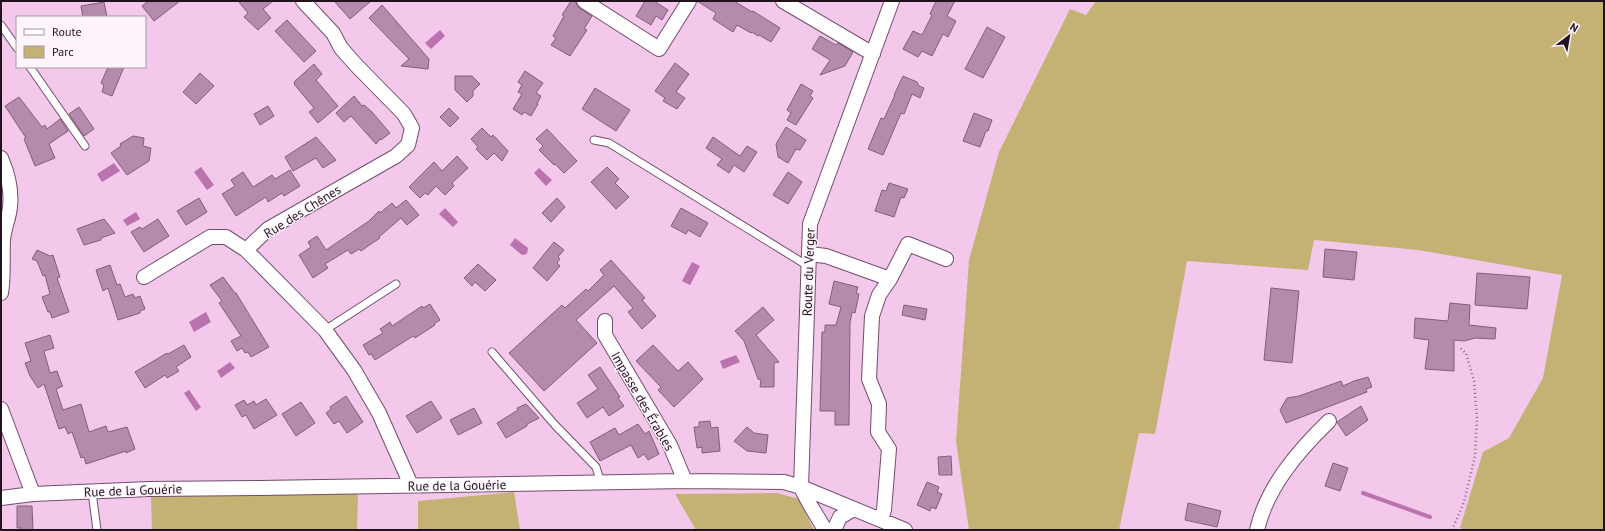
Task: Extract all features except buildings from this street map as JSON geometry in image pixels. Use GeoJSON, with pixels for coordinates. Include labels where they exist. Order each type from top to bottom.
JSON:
{"type":"FeatureCollection","features":[{"type":"Feature","properties":{"kind":"street","name":"Rue des Chênes"},"geometry":{"type":"LineString","coordinates":[[246,250],[268,229],[396,156],[408,145],[412,128],[404,114],[341,48],[333,33],[303,1]]}},
{"type":"Feature","properties":{"kind":"street"},"geometry":{"type":"LineString","coordinates":[[584,1],[659,49],[689,1]]}},
{"type":"Feature","properties":{"kind":"street"},"geometry":{"type":"LineString","coordinates":[[783,1],[873,54]]}},
{"type":"Feature","properties":{"kind":"street","name":"Route du Verger"},"geometry":{"type":"LineString","coordinates":[[801,487],[810,224],[892,1]]}},
{"type":"Feature","properties":{"kind":"street"},"geometry":{"type":"LineString","coordinates":[[1,158],[9,179],[10,207],[3,234],[3,282],[1,293]]}},
{"type":"Feature","properties":{"kind":"street"},"geometry":{"type":"LineString","coordinates":[[144,277],[210,237],[226,237],[246,250],[325,330],[354,370],[379,414],[411,485]]}},
{"type":"Feature","properties":{"kind":"street"},"geometry":{"type":"LineString","coordinates":[[881,520],[884,510],[889,449],[878,432],[879,404],[869,379],[872,316],[879,295],[890,279],[908,244],[946,259]]}},
{"type":"Feature","properties":{"kind":"street"},"geometry":{"type":"LineString","coordinates":[[808,260],[826,256],[890,279]]}},
{"type":"Feature","properties":{"kind":"street","name":"Impasse des Érables"},"geometry":{"type":"LineString","coordinates":[[605,321],[605,334],[670,445],[685,481]]}},
{"type":"Feature","properties":{"kind":"street"},"geometry":{"type":"LineString","coordinates":[[1,409],[33,494]]}},
{"type":"Feature","properties":{"kind":"street"},"geometry":{"type":"LineString","coordinates":[[1257,530],[1272,491],[1307,442],[1329,421]]}},
{"type":"Feature","properties":{"kind":"street","name":"Rue de la Gouérie"},"geometry":{"type":"LineString","coordinates":[[1,498],[33,494],[149,489],[685,481],[784,482],[801,487],[905,530]]}},
{"type":"Feature","properties":{"kind":"street"},"geometry":{"type":"LineString","coordinates":[[801,487],[805,497],[825,530]]}},
{"type":"Feature","properties":{"kind":"street"},"geometry":{"type":"LineString","coordinates":[[834,530],[840,517],[854,509]]}},
{"type":"Feature","properties":{"kind":"lane"},"geometry":{"type":"LineString","coordinates":[[1,25],[16,47]]}},
{"type":"Feature","properties":{"kind":"lane"},"geometry":{"type":"LineString","coordinates":[[31,68],[85,146]]}},
{"type":"Feature","properties":{"kind":"lane"},"geometry":{"type":"LineString","coordinates":[[594,140],[609,143],[808,260]]}},
{"type":"Feature","properties":{"kind":"lane"},"geometry":{"type":"LineString","coordinates":[[325,330],[396,284]]}},
{"type":"Feature","properties":{"kind":"lane"},"geometry":{"type":"LineString","coordinates":[[492,352],[555,425],[596,468],[601,483]]}},
{"type":"Feature","properties":{"kind":"lane"},"geometry":{"type":"LineString","coordinates":[[92,492],[97,530]]}},
{"type":"Feature","properties":{"kind":"path"},"geometry":{"type":"LineString","coordinates":[[1452,530],[1464,502],[1475,456],[1477,418],[1474,381],[1466,353],[1459,347]]}},
{"type":"Feature","properties":{"kind":"green space"},"geometry":{"type":"Polygon","coordinates":[[[1096,1],[1604,1],[1604,530],[1466,530],[1460,528],[1483,452],[1509,438],[1543,378],[1562,275],[1418,250],[1314,240],[1308,270],[1187,261],[1155,434],[1139,433],[1119,530],[969,530],[956,441],[969,260],[999,152],[1070,9],[1086,15],[1096,1]]]}},
{"type":"Feature","properties":{"kind":"green space"},"geometry":{"type":"Polygon","coordinates":[[[514,492],[520,530],[418,530],[418,501],[514,492]]]}},
{"type":"Feature","properties":{"kind":"green space"},"geometry":{"type":"Polygon","coordinates":[[[358,493],[357,530],[152,530],[151,496],[358,493]]]}},
{"type":"Feature","properties":{"kind":"green space"},"geometry":{"type":"Polygon","coordinates":[[[777,493],[799,499],[814,530],[696,530],[675,494],[777,493]]]}},
{"type":"Feature","properties":{"kind":"shaded area"},"geometry":{"type":"Polygon","coordinates":[[[440,30],[445,36],[431,49],[425,43],[440,30]]]}},
{"type":"Feature","properties":{"kind":"shaded area"},"geometry":{"type":"Polygon","coordinates":[[[114,163],[120,171],[102,182],[97,174],[114,163]]]}},
{"type":"Feature","properties":{"kind":"shaded area"},"geometry":{"type":"Polygon","coordinates":[[[201,167],[214,185],[207,190],[194,172],[201,167]]]}},
{"type":"Feature","properties":{"kind":"shaded area"},"geometry":{"type":"Polygon","coordinates":[[[539,168],[552,180],[546,186],[534,173],[539,168]]]}},
{"type":"Feature","properties":{"kind":"shaded area"},"geometry":{"type":"Polygon","coordinates":[[[445,208],[458,222],[453,227],[439,214],[445,208]]]}},
{"type":"Feature","properties":{"kind":"shaded area"},"geometry":{"type":"Polygon","coordinates":[[[136,212],[140,219],[127,226],[123,220],[136,212]]]}},
{"type":"Feature","properties":{"kind":"shaded area"},"geometry":{"type":"Polygon","coordinates":[[[515,238],[528,248],[527,254],[522,255],[510,245],[515,238]]]}},
{"type":"Feature","properties":{"kind":"shaded area"},"geometry":{"type":"Polygon","coordinates":[[[692,262],[700,266],[690,285],[682,281],[692,262]]]}},
{"type":"Feature","properties":{"kind":"shaded area"},"geometry":{"type":"Polygon","coordinates":[[[206,312],[211,322],[194,332],[189,322],[206,312]]]}},
{"type":"Feature","properties":{"kind":"shaded area"},"geometry":{"type":"Polygon","coordinates":[[[736,355],[740,362],[723,369],[720,361],[736,355]]]}},
{"type":"Feature","properties":{"kind":"shaded area"},"geometry":{"type":"Polygon","coordinates":[[[230,362],[235,368],[221,378],[217,371],[230,362]]]}},
{"type":"Feature","properties":{"kind":"shaded area"},"geometry":{"type":"Polygon","coordinates":[[[189,390],[201,407],[196,411],[184,393],[189,390]]]}},
{"type":"Feature","properties":{"kind":"waterway"},"geometry":{"type":"LineString","coordinates":[[1363,493],[1430,517]]}}]}
